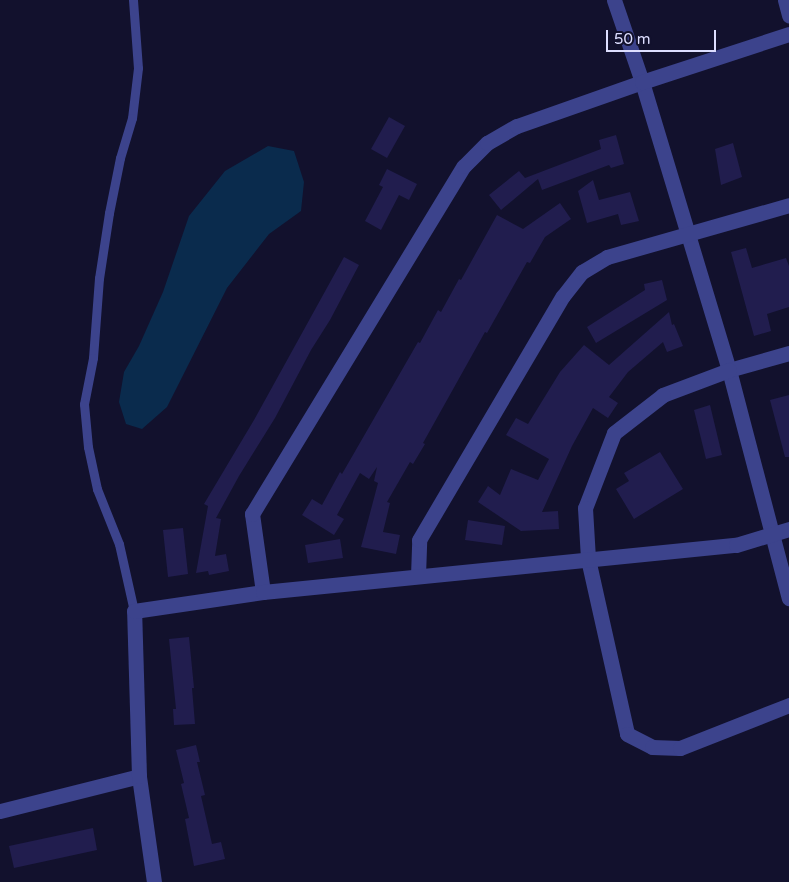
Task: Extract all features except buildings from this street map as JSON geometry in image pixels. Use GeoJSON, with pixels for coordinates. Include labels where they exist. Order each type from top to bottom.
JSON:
{"type":"FeatureCollection","features":[{"type":"Feature","properties":{"kind":"street"},"geometry":{"type":"LineString","coordinates":[[614,0],[642,82],[729,370],[789,598]]}},
{"type":"Feature","properties":{"kind":"street"},"geometry":{"type":"LineString","coordinates":[[785,0],[789,14]]}},
{"type":"Feature","properties":{"kind":"street"},"geometry":{"type":"LineString","coordinates":[[263,592],[252,514],[464,166],[487,143],[517,126],[642,82],[789,34]]}},
{"type":"Feature","properties":{"kind":"street"},"geometry":{"type":"LineString","coordinates":[[418,576],[419,540],[563,296],[582,272],[607,258],[789,205]]}},
{"type":"Feature","properties":{"kind":"street"},"geometry":{"type":"LineString","coordinates":[[789,353],[729,370],[663,395],[614,432],[585,508],[588,560],[627,734],[652,747],[680,748],[789,705]]}},
{"type":"Feature","properties":{"kind":"street"},"geometry":{"type":"LineString","coordinates":[[154,882],[139,776],[134,611],[263,592],[736,545],[789,529]]}},
{"type":"Feature","properties":{"kind":"street"},"geometry":{"type":"LineString","coordinates":[[0,810],[139,776]]}},
{"type":"Feature","properties":{"kind":"lane"},"geometry":{"type":"LineString","coordinates":[[133,0],[138,68],[132,118],[120,158],[109,213],[99,278],[93,358],[84,404],[88,448],[97,489],[119,544],[134,611]]}},
{"type":"Feature","properties":{"kind":"water"},"geometry":{"type":"Polygon","coordinates":[[[268,146],[294,151],[304,182],[301,211],[269,234],[227,288],[167,407],[142,429],[126,424],[119,402],[124,372],[139,346],[163,292],[189,216],[225,171],[268,146]]]}}]}
